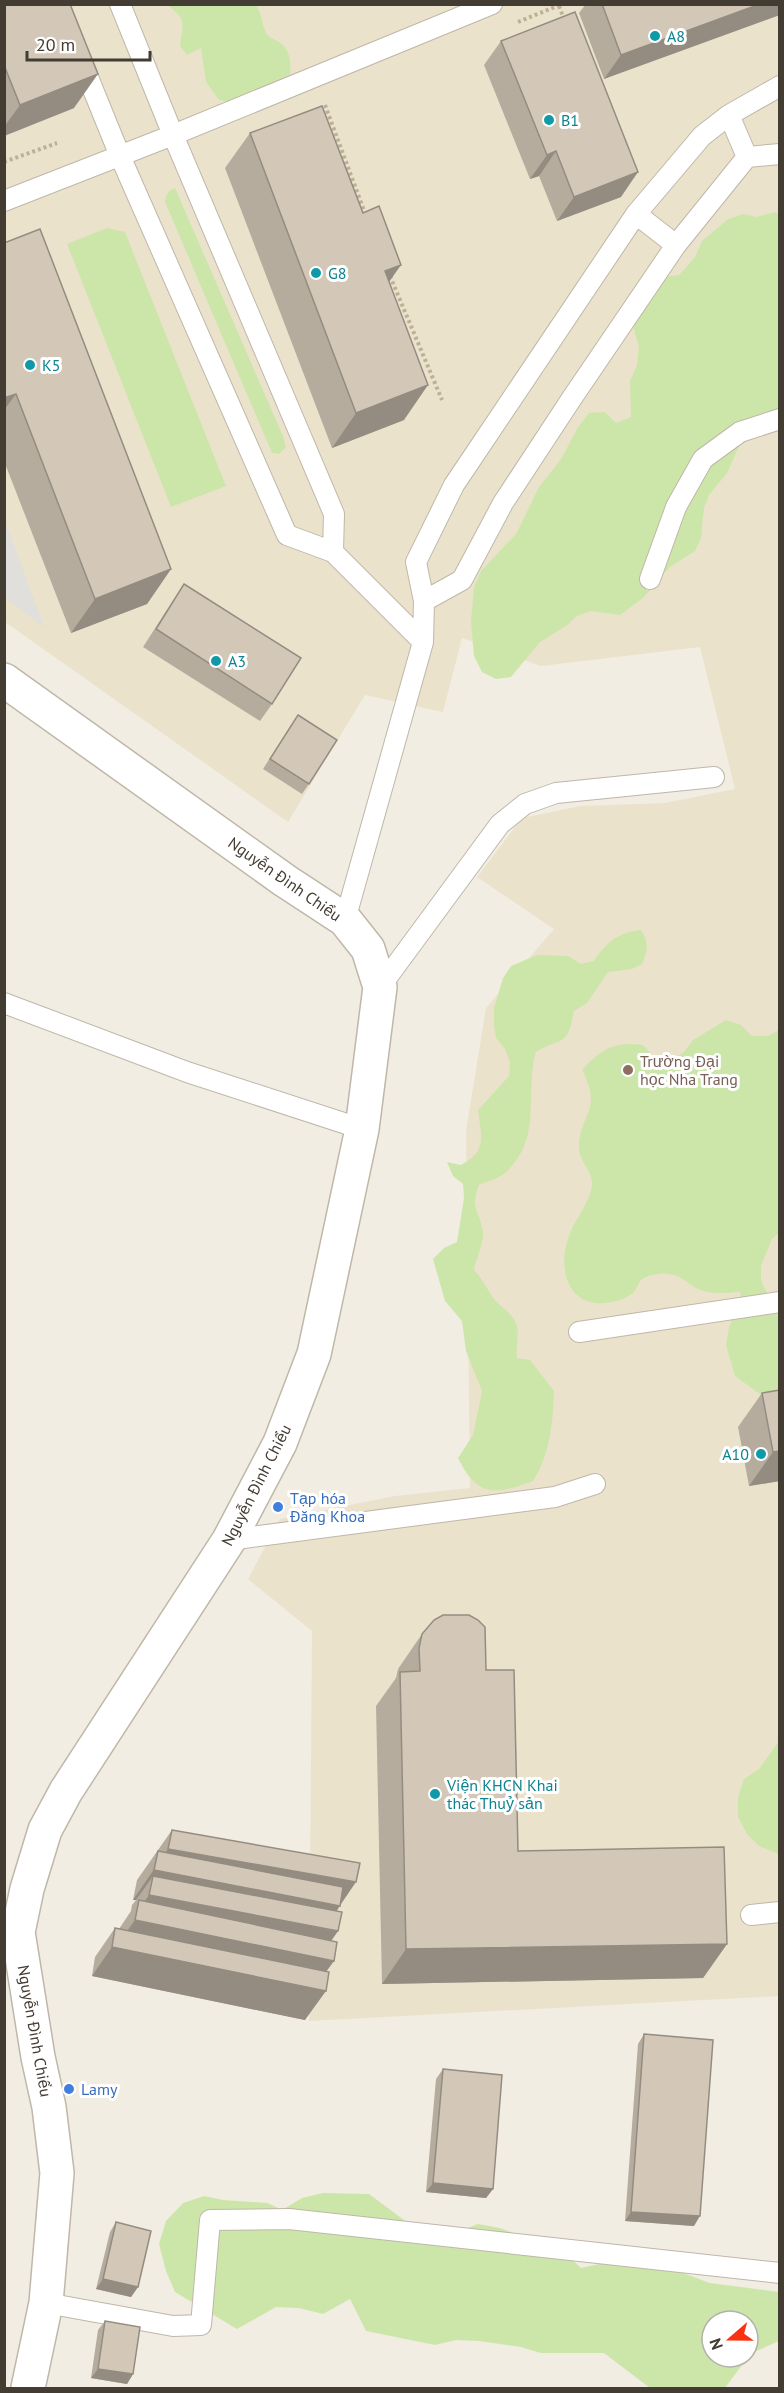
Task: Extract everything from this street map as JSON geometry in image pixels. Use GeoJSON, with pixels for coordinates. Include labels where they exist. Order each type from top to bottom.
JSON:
{"type":"FeatureCollection","features":[{"type":"Feature","properties":{"kind":"street","name":"Nguyễn Đình Chiểu"},"geometry":{"type":"LineString","coordinates":[[4,680],[284,880],[345,920],[368,949],[380,987],[362,1129],[314,1354],[280,1443],[229,1540],[55,1810],[42,1840],[11,1931],[49,2107],[57,2173],[46,2303],[28,2388]]}},
{"type":"Feature","properties":{"kind":"lane"},"geometry":{"type":"LineString","coordinates":[[120,4],[173,135],[334,513],[333,552]]}},
{"type":"Feature","properties":{"kind":"lane"},"geometry":{"type":"LineString","coordinates":[[4,201],[173,135],[492,4]]}},
{"type":"Feature","properties":{"kind":"lane"},"geometry":{"type":"LineString","coordinates":[[72,38],[120,156],[287,535],[333,552],[423,642]]}},
{"type":"Feature","properties":{"kind":"lane"},"geometry":{"type":"LineString","coordinates":[[345,920],[423,642],[424,601],[416,561],[454,485],[636,214],[702,136],[729,116],[780,86]]}},
{"type":"Feature","properties":{"kind":"lane"},"geometry":{"type":"LineString","coordinates":[[729,116],[747,157]]}},
{"type":"Feature","properties":{"kind":"lane"},"geometry":{"type":"LineString","coordinates":[[424,601],[462,580],[503,503],[676,245],[747,157],[779,156]]}},
{"type":"Feature","properties":{"kind":"lane"},"geometry":{"type":"LineString","coordinates":[[636,214],[676,245]]}},
{"type":"Feature","properties":{"kind":"lane"},"geometry":{"type":"LineString","coordinates":[[650,579],[676,507],[703,459],[740,432],[780,418]]}},
{"type":"Feature","properties":{"kind":"lane"},"geometry":{"type":"LineString","coordinates":[[380,987],[500,824],[525,804],[556,793],[714,777]]}},
{"type":"Feature","properties":{"kind":"lane"},"geometry":{"type":"LineString","coordinates":[[4,1003],[188,1072],[362,1129]]}},
{"type":"Feature","properties":{"kind":"lane"},"geometry":{"type":"LineString","coordinates":[[579,1332],[780,1302]]}},
{"type":"Feature","properties":{"kind":"lane"},"geometry":{"type":"LineString","coordinates":[[229,1540],[555,1497],[595,1484]]}},
{"type":"Feature","properties":{"kind":"lane"},"geometry":{"type":"LineString","coordinates":[[751,1915],[780,1912]]}},
{"type":"Feature","properties":{"kind":"lane"},"geometry":{"type":"LineString","coordinates":[[46,2303],[173,2326],[201,2325],[210,2220],[289,2219],[780,2273]]}},
{"type":"Feature","properties":{"kind":"path"},"geometry":{"type":"LineString","coordinates":[[508,26],[560,5],[567,28]]}},
{"type":"Feature","properties":{"kind":"path"},"geometry":{"type":"LineString","coordinates":[[325,104],[369,224]]}},
{"type":"Feature","properties":{"kind":"path"},"geometry":{"type":"LineString","coordinates":[[387,268],[442,400]]}},
{"type":"Feature","properties":{"kind":"shaded area","name":"Trường Đại học Nha Trang"},"geometry":{"type":"Polygon","coordinates":[[[5,5],[779,5],[779,1996],[309,2021],[312,1631],[248,1579],[280,1519],[395,1496],[470,1488],[466,1131],[486,1008],[554,929],[477,877],[522,818],[581,806],[665,803],[735,789],[700,647],[541,666],[462,638],[443,712],[365,695],[288,822],[5,622],[5,5]]]}},
{"type":"Feature","properties":{"kind":"shaded area"},"geometry":{"type":"Polygon","coordinates":[[[5,520],[44,627],[5,598],[5,520]]]}},
{"type":"Feature","properties":{"kind":"green space"},"geometry":{"type":"Polygon","coordinates":[[[255,4],[267,35],[286,49],[291,65],[290,75],[288,80],[230,102],[219,100],[206,82],[201,48],[187,55],[180,46],[181,18],[167,5],[255,4]]]}},
{"type":"Feature","properties":{"kind":"green space"},"geometry":{"type":"Polygon","coordinates":[[[175,188],[283,436],[286,447],[279,454],[272,453],[165,202],[168,193],[175,188]]]}},
{"type":"Feature","properties":{"kind":"green space"},"geometry":{"type":"Polygon","coordinates":[[[775,212],[779,214],[779,415],[741,442],[727,473],[709,495],[704,508],[701,538],[695,551],[670,567],[643,598],[620,615],[591,611],[577,616],[566,626],[540,642],[511,677],[496,679],[482,672],[474,656],[471,622],[474,587],[481,571],[516,534],[539,487],[561,459],[578,427],[589,413],[605,412],[616,423],[631,417],[630,381],[637,365],[639,347],[634,330],[634,314],[663,277],[679,275],[695,257],[702,241],[728,219],[743,214],[757,217],[775,212]]]}},
{"type":"Feature","properties":{"kind":"green space"},"geometry":{"type":"Polygon","coordinates":[[[107,228],[125,232],[226,486],[171,507],[67,244],[107,228]]]}},
{"type":"Feature","properties":{"kind":"green space"},"geometry":{"type":"Polygon","coordinates":[[[641,930],[647,946],[642,964],[632,969],[608,972],[587,1003],[574,1011],[569,1032],[565,1037],[536,1052],[531,1115],[525,1145],[505,1173],[479,1185],[476,1193],[475,1205],[482,1225],[483,1237],[474,1270],[495,1300],[511,1315],[517,1325],[517,1358],[530,1360],[554,1391],[547,1449],[533,1481],[508,1489],[489,1490],[480,1487],[473,1480],[458,1458],[473,1435],[482,1391],[466,1351],[462,1321],[445,1301],[433,1259],[444,1248],[457,1242],[464,1198],[463,1184],[453,1176],[447,1162],[461,1165],[475,1154],[481,1142],[478,1110],[509,1076],[510,1062],[505,1049],[496,1038],[494,1008],[503,978],[511,966],[537,955],[568,956],[581,964],[594,961],[603,948],[614,939],[626,933],[641,930]]]}},
{"type":"Feature","properties":{"kind":"green space"},"geometry":{"type":"Polygon","coordinates":[[[726,1020],[741,1025],[752,1036],[768,1036],[779,1030],[779,1233],[772,1239],[761,1266],[761,1280],[779,1319],[779,1388],[777,1391],[761,1395],[735,1376],[726,1345],[729,1327],[738,1308],[741,1292],[706,1292],[676,1275],[661,1274],[644,1278],[634,1292],[626,1298],[595,1303],[584,1300],[576,1294],[570,1286],[564,1265],[567,1243],[589,1195],[592,1182],[579,1149],[591,1095],[582,1070],[602,1052],[624,1044],[643,1045],[653,1056],[668,1062],[683,1053],[693,1040],[726,1020]]]}},
{"type":"Feature","properties":{"kind":"green space"},"geometry":{"type":"Polygon","coordinates":[[[779,1741],[779,1854],[759,1846],[747,1834],[738,1817],[738,1797],[744,1779],[759,1769],[779,1741]]]}},
{"type":"Feature","properties":{"kind":"green space"},"geometry":{"type":"Polygon","coordinates":[[[323,2193],[369,2194],[408,2223],[430,2224],[454,2233],[478,2224],[500,2228],[564,2252],[581,2268],[604,2263],[666,2267],[710,2283],[779,2292],[779,2341],[760,2349],[760,2309],[700,2309],[700,2369],[739,2369],[725,2388],[650,2388],[604,2353],[541,2353],[521,2347],[479,2341],[456,2340],[435,2345],[366,2331],[350,2299],[323,2314],[299,2308],[276,2307],[237,2329],[175,2292],[166,2271],[159,2244],[166,2221],[183,2203],[204,2196],[223,2200],[268,2203],[282,2210],[302,2198],[323,2193]]]}},
{"type":"Feature","properties":{"kind":"building"},"geometry":{"type":"Polygon","coordinates":[[[4,4],[70,4],[98,74],[20,105],[4,65],[4,4]]]}},
{"type":"Feature","properties":{"kind":"building"},"geometry":{"type":"Polygon","coordinates":[[[602,4],[760,4],[621,55],[602,4]]]}},
{"type":"Feature","properties":{"kind":"building","name":"B1"},"geometry":{"type":"Polygon","coordinates":[[[575,12],[638,172],[574,197],[556,151],[547,155],[501,41],[575,12]]]}},
{"type":"Feature","properties":{"kind":"building"},"geometry":{"type":"Polygon","coordinates":[[[322,106],[363,213],[379,206],[401,265],[385,271],[428,385],[356,413],[250,133],[322,106]]]}},
{"type":"Feature","properties":{"kind":"building"},"geometry":{"type":"Polygon","coordinates":[[[40,229],[171,569],[95,599],[16,394],[4,398],[4,243],[40,229]]]}},
{"type":"Feature","properties":{"kind":"building"},"geometry":{"type":"Polygon","coordinates":[[[184,584],[301,658],[272,704],[156,629],[184,584]]]}},
{"type":"Feature","properties":{"kind":"building"},"geometry":{"type":"Polygon","coordinates":[[[298,715],[337,740],[309,784],[270,759],[298,715]]]}},
{"type":"Feature","properties":{"kind":"building"},"geometry":{"type":"Polygon","coordinates":[[[780,1390],[780,1451],[773,1452],[762,1393],[780,1390]]]}},
{"type":"Feature","properties":{"kind":"building","name":"Viện KHCN Khai thác Thuỷ sản"},"geometry":{"type":"Polygon","coordinates":[[[443,1615],[469,1615],[478,1620],[485,1627],[486,1670],[514,1670],[518,1851],[724,1847],[727,1944],[406,1949],[400,1672],[420,1671],[419,1648],[422,1634],[434,1620],[443,1615]]]}},
{"type":"Feature","properties":{"kind":"building"},"geometry":{"type":"Polygon","coordinates":[[[172,1830],[360,1863],[356,1882],[168,1849],[172,1830]]]}},
{"type":"Feature","properties":{"kind":"building"},"geometry":{"type":"Polygon","coordinates":[[[158,1851],[343,1887],[340,1906],[154,1870],[158,1851]]]}},
{"type":"Feature","properties":{"kind":"building"},"geometry":{"type":"Polygon","coordinates":[[[153,1876],[342,1912],[338,1931],[149,1895],[153,1876]]]}},
{"type":"Feature","properties":{"kind":"building"},"geometry":{"type":"Polygon","coordinates":[[[139,1900],[337,1942],[334,1961],[135,1920],[139,1900]]]}},
{"type":"Feature","properties":{"kind":"building"},"geometry":{"type":"Polygon","coordinates":[[[115,1928],[329,1972],[326,1991],[112,1947],[115,1928]]]}},
{"type":"Feature","properties":{"kind":"building"},"geometry":{"type":"Polygon","coordinates":[[[644,2034],[713,2040],[700,2216],[631,2212],[644,2034]]]}},
{"type":"Feature","properties":{"kind":"building"},"geometry":{"type":"Polygon","coordinates":[[[443,2069],[502,2075],[493,2189],[433,2183],[443,2069]]]}},
{"type":"Feature","properties":{"kind":"building"},"geometry":{"type":"Polygon","coordinates":[[[116,2222],[151,2231],[138,2287],[103,2279],[116,2222]]]}},
{"type":"Feature","properties":{"kind":"building"},"geometry":{"type":"Polygon","coordinates":[[[105,2321],[140,2327],[133,2374],[98,2369],[105,2321]]]}},
{"type":"Feature","properties":{"kind":"place","name":"A8"},"geometry":{"type":"Point","coordinates":[655,36]}},
{"type":"Feature","properties":{"kind":"place","name":"B1"},"geometry":{"type":"Point","coordinates":[549,120]}},
{"type":"Feature","properties":{"kind":"place","name":"G8"},"geometry":{"type":"Point","coordinates":[316,273]}},
{"type":"Feature","properties":{"kind":"place","name":"K5"},"geometry":{"type":"Point","coordinates":[30,365]}},
{"type":"Feature","properties":{"kind":"place","name":"A3"},"geometry":{"type":"Point","coordinates":[216,661]}},
{"type":"Feature","properties":{"kind":"place","name":"Trường Đại học Nha Trang"},"geometry":{"type":"Point","coordinates":[628,1070]}},
{"type":"Feature","properties":{"kind":"place","name":"A10"},"geometry":{"type":"Point","coordinates":[761,1454]}},
{"type":"Feature","properties":{"kind":"place","name":"Tạp hóa Đăng Khoa"},"geometry":{"type":"Point","coordinates":[278,1507]}},
{"type":"Feature","properties":{"kind":"place","name":"Viện KHCN Khai thác Thuỷ sản"},"geometry":{"type":"Point","coordinates":[435,1794]}},
{"type":"Feature","properties":{"kind":"place","name":"Lamy"},"geometry":{"type":"Point","coordinates":[69,2089]}}]}
